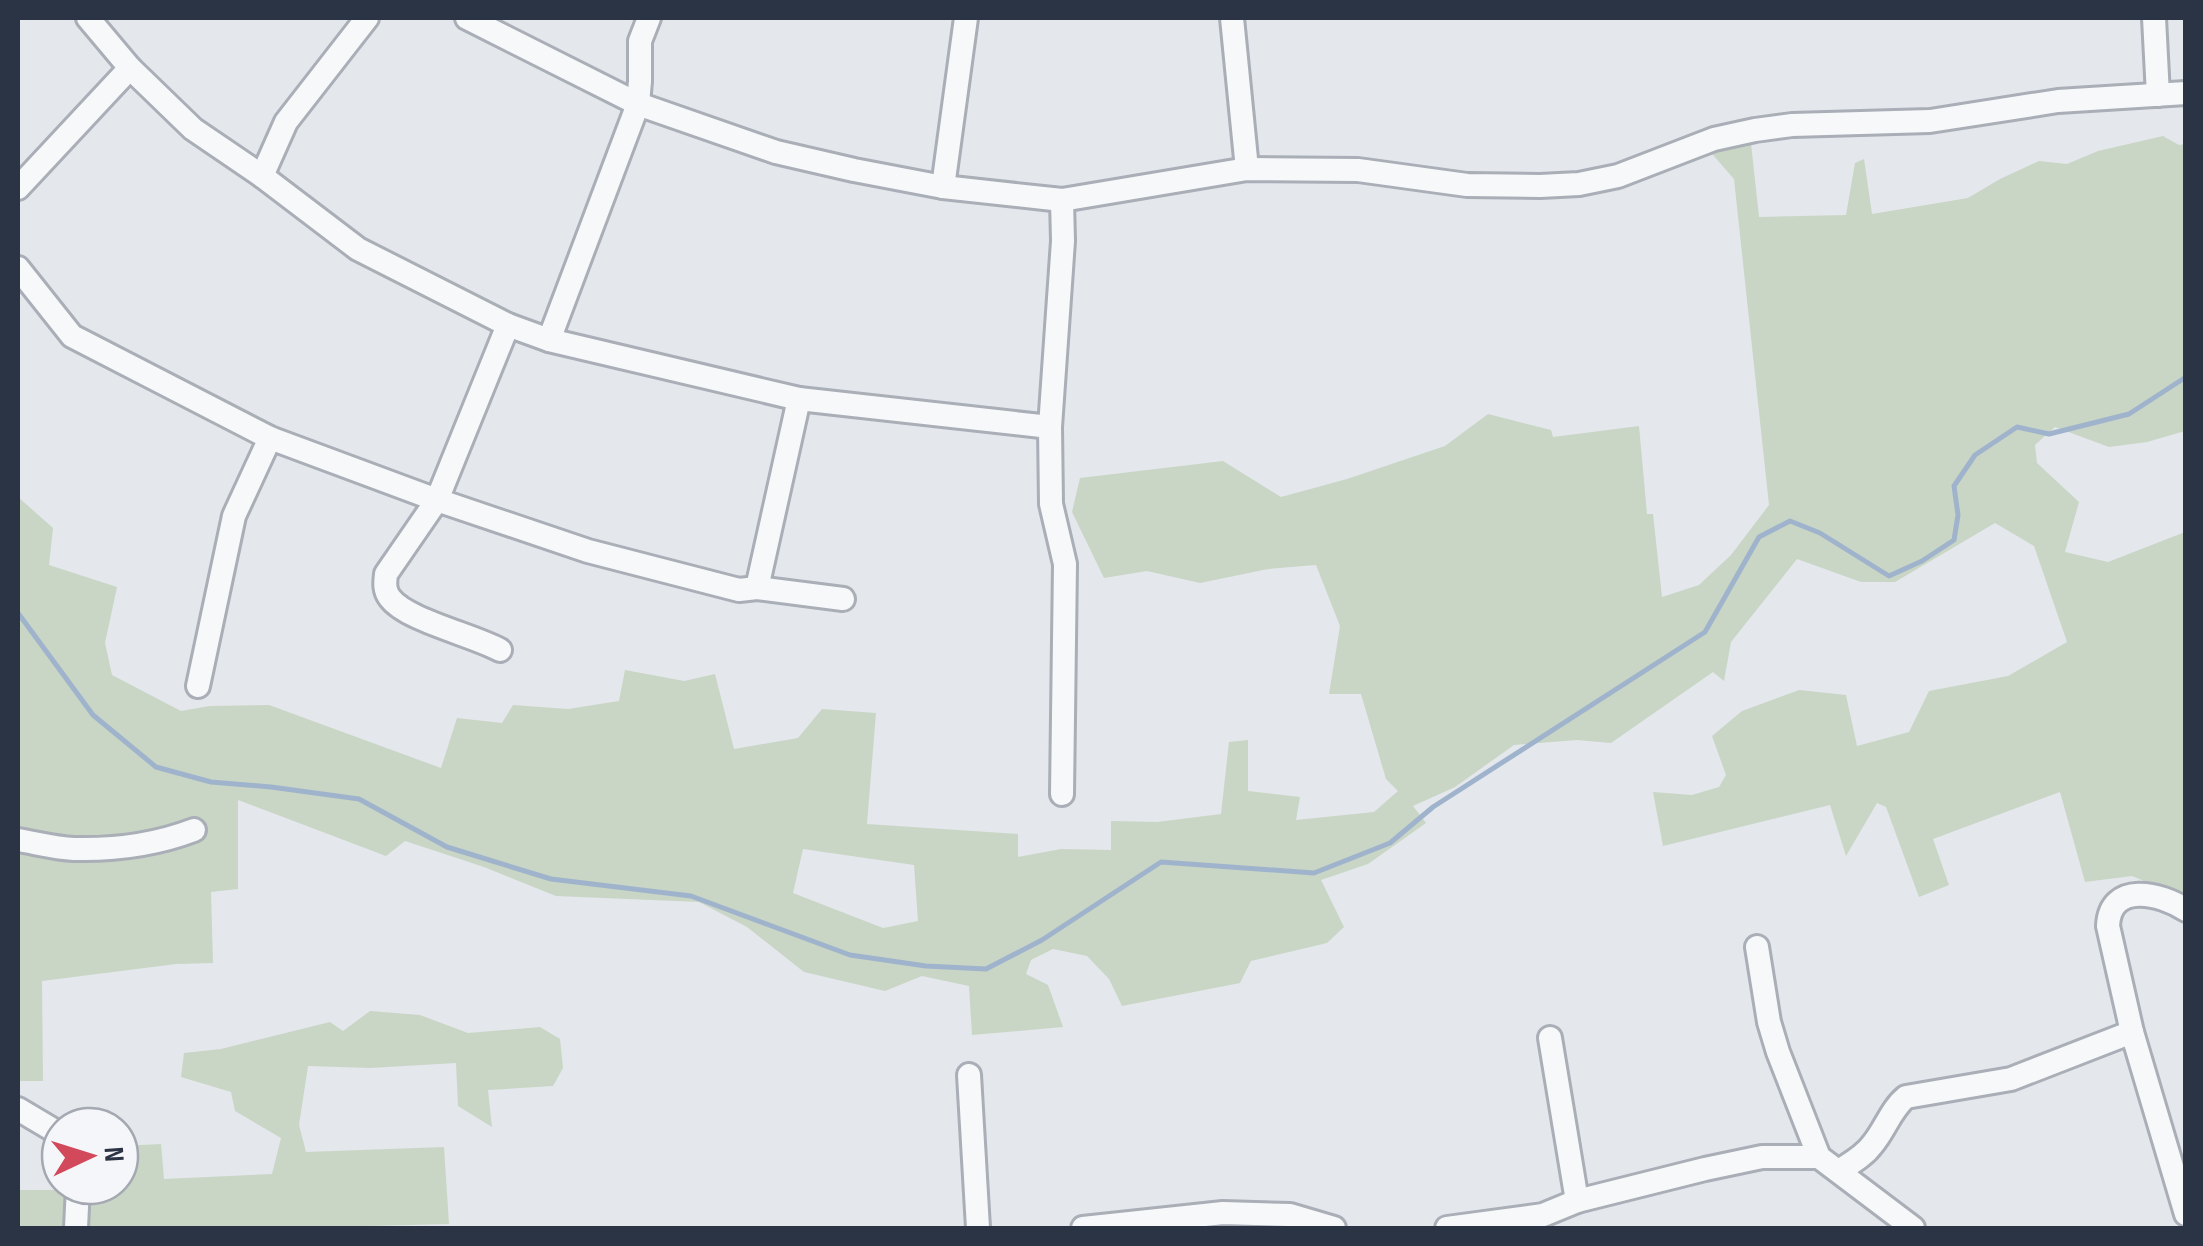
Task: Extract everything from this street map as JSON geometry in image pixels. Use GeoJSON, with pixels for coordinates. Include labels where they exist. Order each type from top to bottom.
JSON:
{"type":"FeatureCollection","features":[{"type":"Feature","properties":{"kind":"street"},"geometry":{"type":"LineString","coordinates":[[88,18],[130,68],[193,129],[358,249],[508,326],[549,340],[798,400],[1050,427]]}},
{"type":"Feature","properties":{"kind":"street"},"geometry":{"type":"LineString","coordinates":[[262,176],[286,122],[367,18]]}},
{"type":"Feature","properties":{"kind":"street"},"geometry":{"type":"LineString","coordinates":[[467,18],[638,104],[776,152],[943,187],[1062,200],[1247,169],[1358,170],[1467,185],[1580,184],[1618,176],[1714,139],[1756,130],[1792,125],[1930,121],[2058,101],[2186,93]]}},
{"type":"Feature","properties":{"kind":"street"},"geometry":{"type":"LineString","coordinates":[[549,340],[638,104],[640,41],[650,18]]}},
{"type":"Feature","properties":{"kind":"street"},"geometry":{"type":"LineString","coordinates":[[943,187],[966,18]]}},
{"type":"Feature","properties":{"kind":"street"},"geometry":{"type":"LineString","coordinates":[[1232,18],[1247,169]]}},
{"type":"Feature","properties":{"kind":"street"},"geometry":{"type":"LineString","coordinates":[[2154,18],[2158,95]]}},
{"type":"Feature","properties":{"kind":"street"},"geometry":{"type":"LineString","coordinates":[[18,188],[130,68]]}},
{"type":"Feature","properties":{"kind":"street"},"geometry":{"type":"LineString","coordinates":[[1062,200],[1050,427],[1051,504],[1064,564],[1062,794]]}},
{"type":"Feature","properties":{"kind":"street"},"geometry":{"type":"LineString","coordinates":[[18,268],[72,336],[270,438],[588,551],[738,590],[757,588],[843,599]]}},
{"type":"Feature","properties":{"kind":"street"},"geometry":{"type":"LineString","coordinates":[[500,650],[399,606],[385,587],[386,574],[436,500],[508,326]]}},
{"type":"Feature","properties":{"kind":"street"},"geometry":{"type":"LineString","coordinates":[[757,588],[798,400]]}},
{"type":"Feature","properties":{"kind":"street"},"geometry":{"type":"LineString","coordinates":[[198,686],[234,516],[270,438]]}},
{"type":"Feature","properties":{"kind":"street"},"geometry":{"type":"LineString","coordinates":[[18,840],[72,849],[112,847],[167,840],[194,830]]}},
{"type":"Feature","properties":{"kind":"street"},"geometry":{"type":"LineString","coordinates":[[2186,910],[2150,894],[2136,894],[2116,902],[2110,910],[2108,926],[2132,1032],[2186,1214]]}},
{"type":"Feature","properties":{"kind":"street"},"geometry":{"type":"LineString","coordinates":[[1757,947],[1769,1022],[1819,1157]]}},
{"type":"Feature","properties":{"kind":"street"},"geometry":{"type":"LineString","coordinates":[[1840,1171],[1869,1150],[1897,1104],[1906,1097],[2011,1079],[2132,1032]]}},
{"type":"Feature","properties":{"kind":"street"},"geometry":{"type":"LineString","coordinates":[[1550,1038],[1578,1201]]}},
{"type":"Feature","properties":{"kind":"street"},"geometry":{"type":"LineString","coordinates":[[969,1075],[978,1228]]}},
{"type":"Feature","properties":{"kind":"street"},"geometry":{"type":"LineString","coordinates":[[18,1108],[40,1122]]}},
{"type":"Feature","properties":{"kind":"street"},"geometry":{"type":"LineString","coordinates":[[1447,1228],[1544,1222],[1578,1201],[1705,1169],[1762,1157],[1819,1157],[1913,1228]]}},
{"type":"Feature","properties":{"kind":"street"},"geometry":{"type":"LineString","coordinates":[[1083,1228],[1223,1213],[1290,1215],[1334,1228]]}},
{"type":"Feature","properties":{"kind":"green space"},"geometry":{"type":"Polygon","coordinates":[[[1750,134],[1759,217],[1846,215],[1855,163],[1864,159],[1872,214],[1968,198],[2039,161],[2067,164],[2098,151],[2163,136],[2185,144],[2185,431],[2109,447],[2055,427],[2035,445],[2037,463],[2079,502],[2065,552],[2108,562],[2185,532],[2185,898],[2132,876],[2085,882],[2060,792],[1933,839],[1949,885],[1919,897],[1886,807],[1877,803],[1846,856],[1830,805],[1663,846],[1653,792],[1692,795],[1719,787],[1726,775],[1712,736],[1742,711],[1799,690],[1846,695],[1857,746],[1909,732],[1929,691],[2008,676],[2067,642],[2034,546],[1995,523],[1895,582],[1861,582],[1797,559],[1731,642],[1724,681],[1713,672],[1611,743],[1577,740],[1514,745],[1455,787],[1413,806],[1426,823],[1368,864],[1321,880],[1344,927],[1327,943],[1251,961],[1240,983],[1122,1006],[1109,979],[1087,956],[1053,949],[1031,960],[1026,974],[1048,985],[1063,1027],[972,1035],[969,986],[922,976],[885,991],[804,972],[747,927],[699,902],[556,896],[405,841],[386,856],[238,800],[238,889],[211,892],[213,963],[42,981],[43,1081],[18,1081],[18,497],[53,528],[49,565],[117,587],[105,643],[112,675],[181,711],[210,706],[269,705],[441,768],[457,718],[502,723],[513,705],[568,709],[619,701],[625,670],[684,681],[715,674],[734,749],[798,738],[822,709],[876,713],[867,824],[1018,834],[1018,857],[1061,849],[1111,850],[1111,821],[1157,822],[1221,814],[1229,742],[1248,740],[1248,791],[1300,797],[1296,820],[1374,812],[1398,791],[1386,779],[1361,694],[1329,694],[1340,626],[1316,565],[1268,569],[1200,583],[1147,571],[1104,578],[1072,512],[1080,478],[1223,461],[1281,497],[1445,446],[1488,414],[1551,430],[1553,437],[1639,426],[1647,514],[1653,514],[1662,597],[1699,585],[1731,555],[1769,505],[1734,179],[1706,147],[1750,134]],[[803,849],[793,893],[883,928],[918,921],[914,865],[803,849]]]}},
{"type":"Feature","properties":{"kind":"green space"},"geometry":{"type":"Polygon","coordinates":[[[370,1011],[420,1015],[468,1033],[540,1027],[560,1039],[563,1068],[553,1086],[488,1090],[492,1127],[458,1106],[456,1063],[370,1068],[308,1066],[299,1125],[306,1152],[444,1147],[449,1224],[369,1228],[81,1228],[82,1206],[140,1206],[140,1145],[161,1144],[164,1179],[272,1174],[281,1138],[235,1111],[231,1092],[181,1077],[184,1053],[221,1049],[330,1022],[343,1031],[370,1011]]]}},
{"type":"Feature","properties":{"kind":"green space"},"geometry":{"type":"Polygon","coordinates":[[[18,1190],[40,1190],[40,1206],[72,1206],[70,1228],[18,1228],[18,1190]]]}},
{"type":"Feature","properties":{"kind":"waterway"},"geometry":{"type":"LineString","coordinates":[[18,613],[93,715],[156,767],[211,782],[359,799],[447,847],[551,879],[691,896],[850,955],[926,966],[986,969],[1042,940],[1161,862],[1314,873],[1390,843],[1433,807],[1705,632],[1759,537],[1790,521],[1820,533],[1889,576],[1954,540],[1958,515],[1954,486],[1975,455],[2017,427],[2049,434],[2129,414],[2186,377]]}}]}
